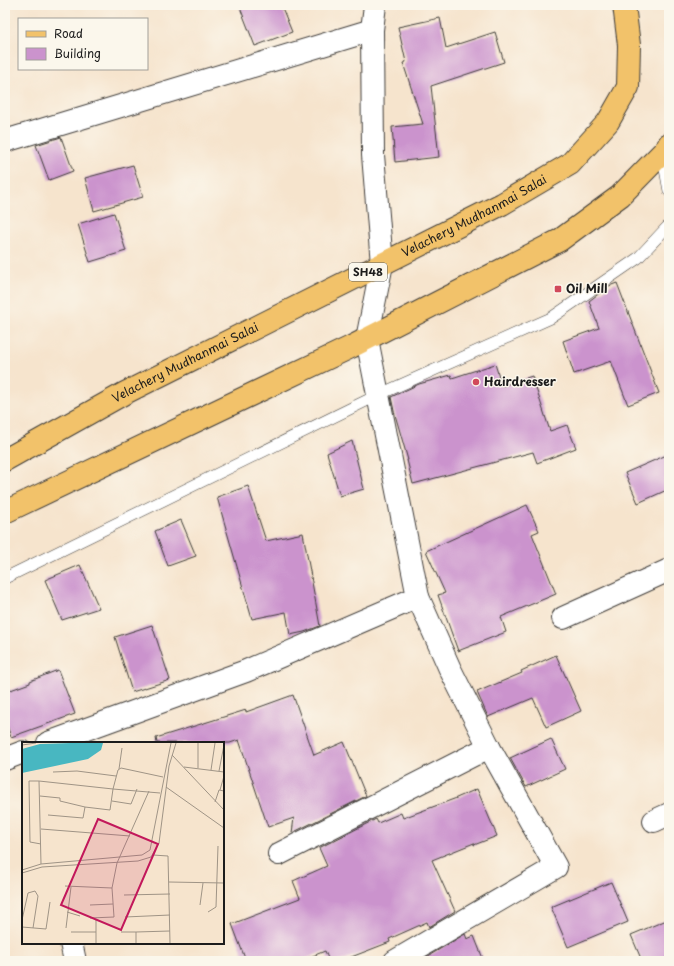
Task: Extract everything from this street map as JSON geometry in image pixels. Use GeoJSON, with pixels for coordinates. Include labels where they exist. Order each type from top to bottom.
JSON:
{"type":"FeatureCollection","features":[{"type":"Feature","properties":{"kind":"main road","name":"Velachery Mudhanmai Salai"},"geometry":{"type":"LineString","coordinates":[[5,460],[125,393],[502,204],[570,164],[608,122],[628,87],[629,45],[624,5]]}},
{"type":"Feature","properties":{"kind":"main road"},"geometry":{"type":"LineString","coordinates":[[5,512],[367,339],[560,240],[620,196],[665,149]]}},
{"type":"Feature","properties":{"kind":"street"},"geometry":{"type":"LineString","coordinates":[[375,5],[372,30],[373,155],[382,264],[367,339],[418,596],[450,669],[489,747],[556,867],[395,961]]}},
{"type":"Feature","properties":{"kind":"street"},"geometry":{"type":"LineString","coordinates":[[5,141],[372,30]]}},
{"type":"Feature","properties":{"kind":"street"},"geometry":{"type":"LineString","coordinates":[[563,618],[669,570]]}},
{"type":"Feature","properties":{"kind":"street"},"geometry":{"type":"LineString","coordinates":[[51,742],[246,671],[418,596]]}},
{"type":"Feature","properties":{"kind":"street"},"geometry":{"type":"LineString","coordinates":[[279,854],[489,747]]}},
{"type":"Feature","properties":{"kind":"street"},"geometry":{"type":"LineString","coordinates":[[5,759],[22,752]]}},
{"type":"Feature","properties":{"kind":"street"},"geometry":{"type":"LineString","coordinates":[[71,944],[75,961]]}},
{"type":"Feature","properties":{"kind":"lane"},"geometry":{"type":"LineString","coordinates":[[665,149],[669,191]]}},
{"type":"Feature","properties":{"kind":"lane"},"geometry":{"type":"LineString","coordinates":[[5,578],[378,395],[551,318],[638,258],[669,225]]}},
{"type":"Feature","properties":{"kind":"building"},"geometry":{"type":"Polygon","coordinates":[[[239,5],[281,5],[292,32],[255,46],[239,5]]]}},
{"type":"Feature","properties":{"kind":"building"},"geometry":{"type":"Polygon","coordinates":[[[440,18],[446,48],[495,32],[504,62],[431,86],[439,157],[395,162],[392,127],[423,124],[403,63],[406,62],[398,27],[440,18]]]}},
{"type":"Feature","properties":{"kind":"building"},"geometry":{"type":"Polygon","coordinates":[[[61,137],[73,171],[49,180],[36,145],[61,137]]]}},
{"type":"Feature","properties":{"kind":"building"},"geometry":{"type":"Polygon","coordinates":[[[133,165],[143,197],[94,211],[85,178],[133,165]]]}},
{"type":"Feature","properties":{"kind":"building"},"geometry":{"type":"Polygon","coordinates":[[[114,213],[126,251],[90,262],[78,224],[114,213]]]}},
{"type":"Feature","properties":{"kind":"building"},"geometry":{"type":"Polygon","coordinates":[[[617,283],[659,393],[628,405],[611,361],[574,374],[563,341],[599,328],[589,301],[609,286],[617,283]]]}},
{"type":"Feature","properties":{"kind":"building"},"geometry":{"type":"Polygon","coordinates":[[[495,364],[502,386],[532,376],[550,431],[567,425],[576,448],[537,463],[533,452],[413,484],[391,397],[419,384],[451,375],[452,378],[495,364]]]}},
{"type":"Feature","properties":{"kind":"building"},"geometry":{"type":"Polygon","coordinates":[[[352,441],[364,489],[340,496],[327,453],[352,441]]]}},
{"type":"Feature","properties":{"kind":"building"},"geometry":{"type":"Polygon","coordinates":[[[669,454],[669,489],[638,503],[625,473],[669,454]]]}},
{"type":"Feature","properties":{"kind":"building"},"geometry":{"type":"Polygon","coordinates":[[[248,486],[266,541],[303,533],[320,626],[290,635],[286,612],[252,619],[217,497],[248,486]]]}},
{"type":"Feature","properties":{"kind":"building"},"geometry":{"type":"Polygon","coordinates":[[[527,505],[539,531],[532,534],[556,594],[501,617],[506,632],[458,651],[438,595],[445,593],[426,551],[527,505]]]}},
{"type":"Feature","properties":{"kind":"building"},"geometry":{"type":"Polygon","coordinates":[[[181,520],[196,556],[168,566],[155,531],[181,520]]]}},
{"type":"Feature","properties":{"kind":"building"},"geometry":{"type":"Polygon","coordinates":[[[80,565],[99,608],[62,620],[45,580],[80,565]]]}},
{"type":"Feature","properties":{"kind":"building"},"geometry":{"type":"Polygon","coordinates":[[[152,625],[170,680],[132,692],[115,637],[152,625]]]}},
{"type":"Feature","properties":{"kind":"building"},"geometry":{"type":"Polygon","coordinates":[[[556,655],[581,711],[546,727],[533,698],[488,717],[477,692],[522,673],[521,671],[556,655]]]}},
{"type":"Feature","properties":{"kind":"building"},"geometry":{"type":"Polygon","coordinates":[[[58,670],[75,714],[11,737],[5,720],[5,692],[30,683],[30,681],[58,670]]]}},
{"type":"Feature","properties":{"kind":"building"},"geometry":{"type":"Polygon","coordinates":[[[293,695],[314,755],[344,742],[366,796],[292,833],[294,818],[268,827],[239,740],[230,743],[157,742],[156,738],[246,710],[246,712],[293,695]]]}},
{"type":"Feature","properties":{"kind":"building"},"geometry":{"type":"Polygon","coordinates":[[[551,739],[565,769],[526,787],[510,758],[551,739]]]}},
{"type":"Feature","properties":{"kind":"building"},"geometry":{"type":"Polygon","coordinates":[[[477,789],[497,836],[474,845],[474,843],[432,860],[455,911],[429,927],[427,922],[389,939],[390,942],[341,961],[329,961],[325,951],[300,961],[246,961],[232,924],[300,898],[293,881],[327,866],[319,848],[376,819],[378,823],[401,813],[403,818],[477,789]]]}},
{"type":"Feature","properties":{"kind":"building"},"geometry":{"type":"Polygon","coordinates":[[[611,882],[628,922],[568,947],[551,907],[611,882]]]}},
{"type":"Feature","properties":{"kind":"building"},"geometry":{"type":"Polygon","coordinates":[[[669,919],[669,957],[658,961],[642,961],[631,935],[669,919]]]}},
{"type":"Feature","properties":{"kind":"building"},"geometry":{"type":"Polygon","coordinates":[[[465,934],[467,939],[474,936],[484,961],[420,961],[465,934]]]}},
{"type":"Feature","properties":{"kind":"place","name":"Oil Mill"},"geometry":{"type":"Point","coordinates":[558,289]}},
{"type":"Feature","properties":{"kind":"place","name":"Hairdresser"},"geometry":{"type":"Point","coordinates":[476,382]}}]}
